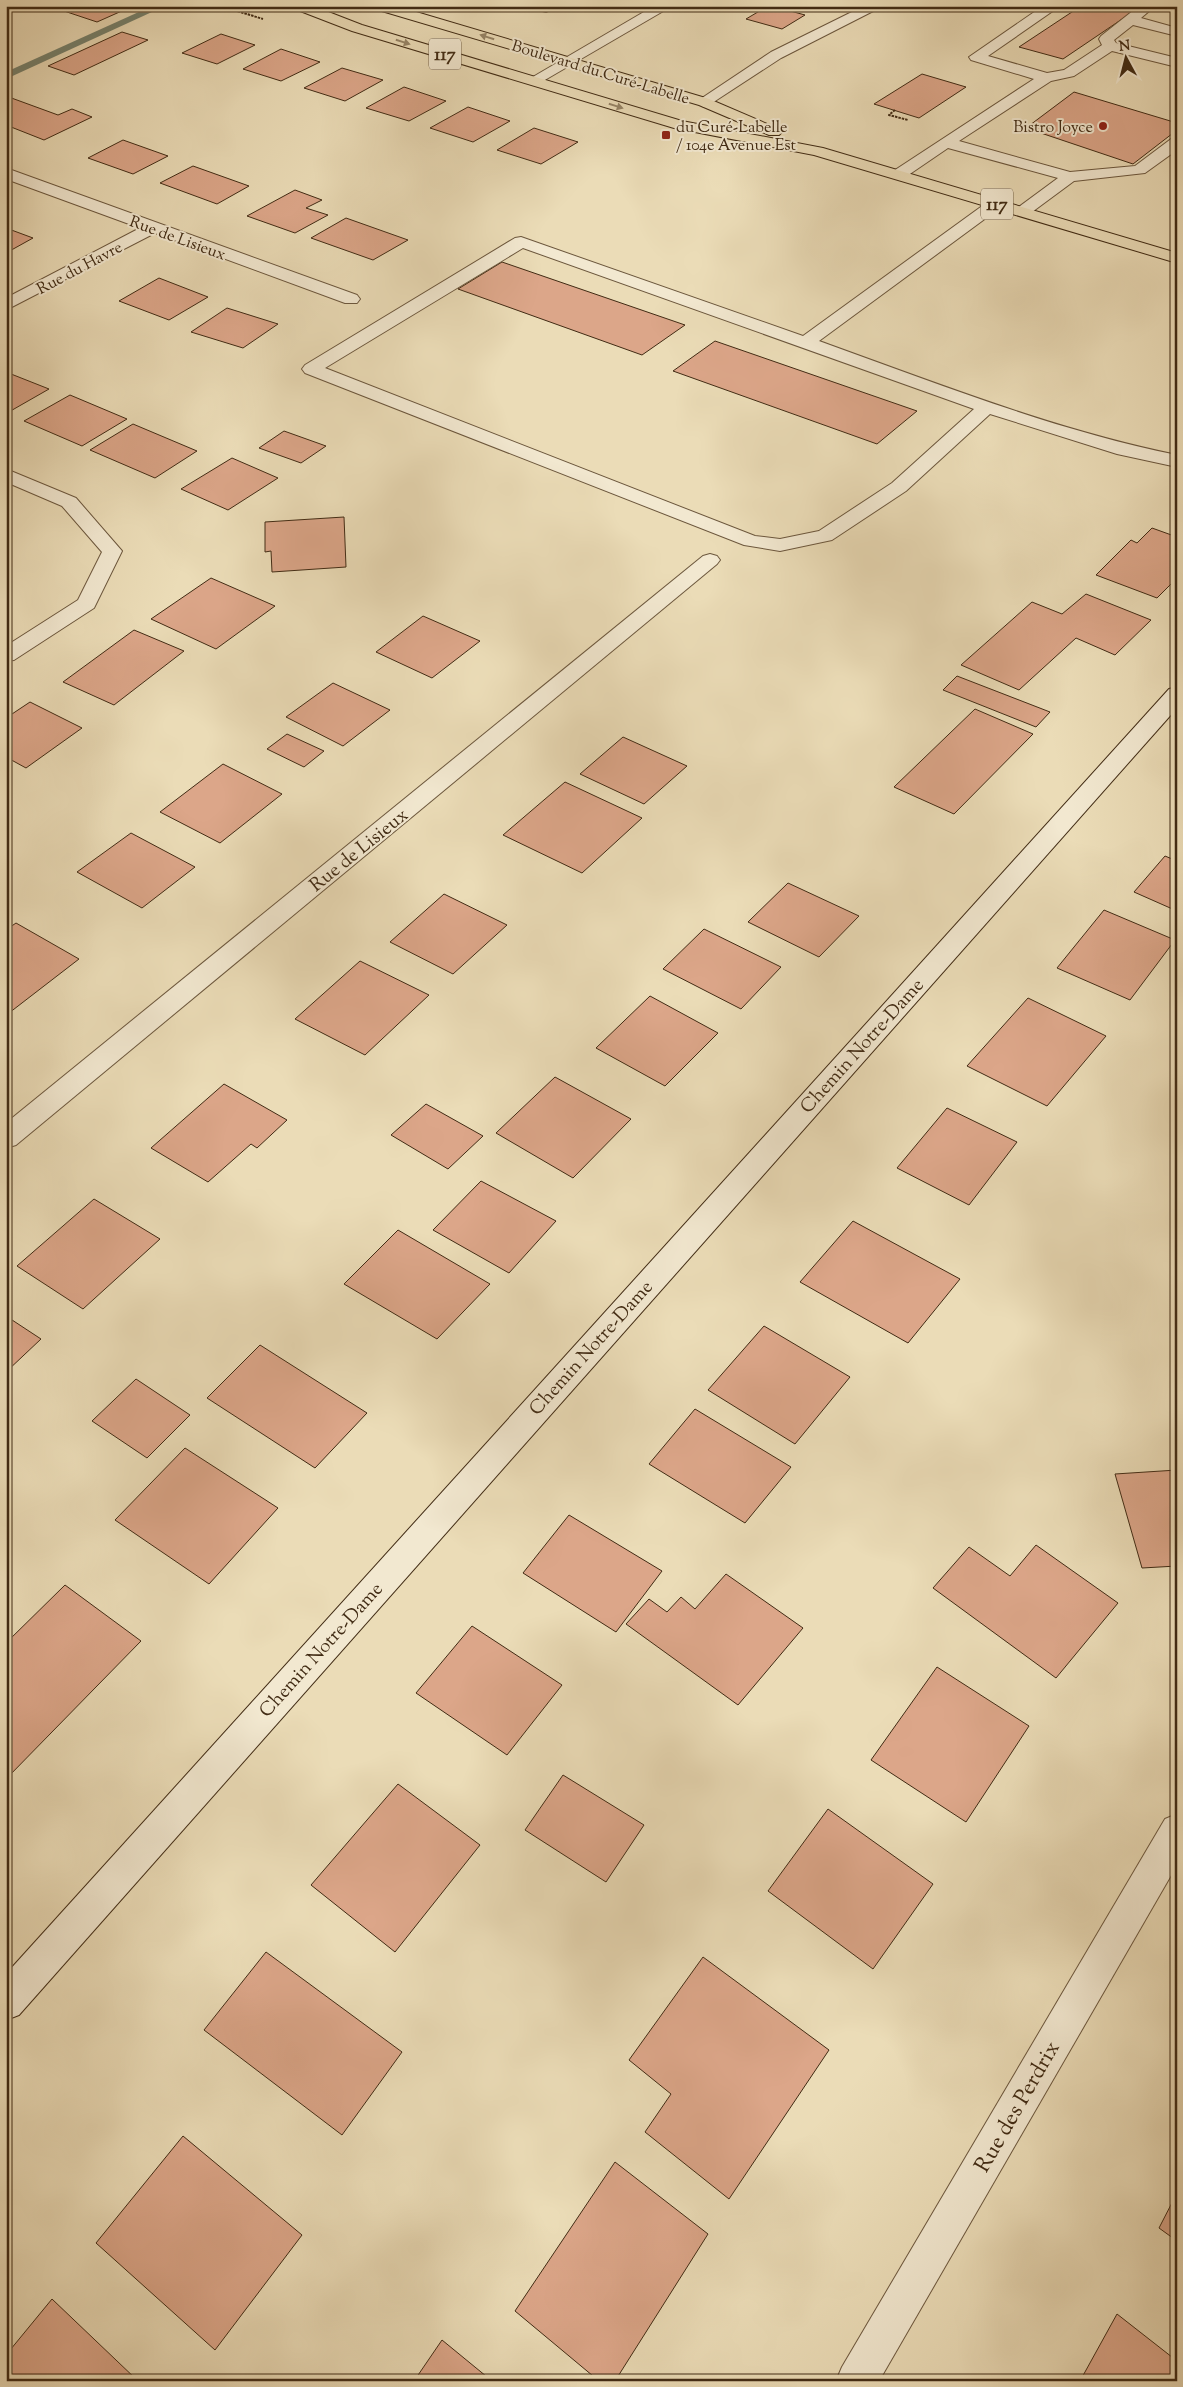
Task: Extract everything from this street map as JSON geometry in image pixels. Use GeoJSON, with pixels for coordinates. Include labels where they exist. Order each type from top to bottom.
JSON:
{"type":"FeatureCollection","features":[{"type":"Feature","properties":{"kind":"main road","name":"Boulevard du Curé-Labelle"},"geometry":{"type":"LineString","coordinates":[[300,6],[357,28],[679,125],[817,150]]}},
{"type":"Feature","properties":{"kind":"main road","name":"Boulevard du Curé-Labelle"},"geometry":{"type":"LineString","coordinates":[[380,6],[704,102],[817,150],[1177,258]]}},
{"type":"Feature","properties":{"kind":"street"},"geometry":{"type":"LineString","coordinates":[[540,6],[546,8],[550,6]]}},
{"type":"Feature","properties":{"kind":"street"},"geometry":{"type":"LineString","coordinates":[[533,80],[666,6]]}},
{"type":"Feature","properties":{"kind":"street"},"geometry":{"type":"LineString","coordinates":[[704,102],[776,55],[876,6]]}},
{"type":"Feature","properties":{"kind":"street"},"geometry":{"type":"LineString","coordinates":[[1046,78],[976,57],[1053,6]]}},
{"type":"Feature","properties":{"kind":"street"},"geometry":{"type":"LineString","coordinates":[[1148,6],[1106,39],[1110,46],[1177,63]]}},
{"type":"Feature","properties":{"kind":"street"},"geometry":{"type":"LineString","coordinates":[[1132,20],[1177,32]]}},
{"type":"Feature","properties":{"kind":"street"},"geometry":{"type":"LineString","coordinates":[[898,175],[1046,78],[1069,73],[1110,46]]}},
{"type":"Feature","properties":{"kind":"street"},"geometry":{"type":"LineString","coordinates":[[946,142],[1070,177],[1139,170],[1177,142]]}},
{"type":"Feature","properties":{"kind":"street","name":"Rue de Lisieux"},"geometry":{"type":"LineString","coordinates":[[6,173],[152,228],[351,299]]}},
{"type":"Feature","properties":{"kind":"street"},"geometry":{"type":"LineString","coordinates":[[1022,212],[1070,177]]}},
{"type":"Feature","properties":{"kind":"street"},"geometry":{"type":"LineString","coordinates":[[805,343],[995,204]]}},
{"type":"Feature","properties":{"kind":"street","name":"Rue du Havre"},"geometry":{"type":"LineString","coordinates":[[6,305],[152,228]]}},
{"type":"Feature","properties":{"kind":"street"},"geometry":{"type":"LineString","coordinates":[[987,407],[899,487],[825,536],[780,545],[751,541],[311,369],[521,242],[987,407],[1124,450],[1177,461]]}},
{"type":"Feature","properties":{"kind":"street"},"geometry":{"type":"LineString","coordinates":[[6,475],[69,502],[112,552],[87,604],[6,655]]}},
{"type":"Feature","properties":{"kind":"street","name":"Rue de Lisieux"},"geometry":{"type":"LineString","coordinates":[[6,1138],[710,560]]}},
{"type":"Feature","properties":{"kind":"street","name":"Chemin Notre-Dame"},"geometry":{"type":"LineString","coordinates":[[6,2002],[1177,694]]}},
{"type":"Feature","properties":{"kind":"street","name":"Rue des Perdrix"},"geometry":{"type":"LineString","coordinates":[[856,2381],[1177,1831]]}},
{"type":"Feature","properties":{"kind":"path"},"geometry":{"type":"LineString","coordinates":[[221,6],[270,21]]}},
{"type":"Feature","properties":{"kind":"path"},"geometry":{"type":"LineString","coordinates":[[895,110],[890,115],[915,122]]}},
{"type":"Feature","properties":{"kind":"building"},"geometry":{"type":"Polygon","coordinates":[[[71,6],[133,6],[97,22],[61,10],[71,6]]]}},
{"type":"Feature","properties":{"kind":"building"},"geometry":{"type":"Polygon","coordinates":[[[768,6],[805,15],[782,29],[746,19],[768,6]]]}},
{"type":"Feature","properties":{"kind":"building"},"geometry":{"type":"Polygon","coordinates":[[[1081,6],[1118,6],[1134,11],[1063,59],[1019,47],[1081,6]]]}},
{"type":"Feature","properties":{"kind":"building"},"geometry":{"type":"Polygon","coordinates":[[[122,32],[148,40],[74,75],[48,66],[122,32]]]}},
{"type":"Feature","properties":{"kind":"building"},"geometry":{"type":"Polygon","coordinates":[[[221,34],[255,45],[217,64],[182,53],[221,34]]]}},
{"type":"Feature","properties":{"kind":"building"},"geometry":{"type":"Polygon","coordinates":[[[281,49],[320,62],[281,81],[243,69],[281,49]]]}},
{"type":"Feature","properties":{"kind":"building"},"geometry":{"type":"Polygon","coordinates":[[[342,68],[383,80],[345,101],[304,88],[342,68]]]}},
{"type":"Feature","properties":{"kind":"building"},"geometry":{"type":"Polygon","coordinates":[[[922,74],[966,87],[919,118],[874,104],[922,74]]]}},
{"type":"Feature","properties":{"kind":"building"},"geometry":{"type":"Polygon","coordinates":[[[404,87],[446,101],[409,121],[366,108],[404,87]]]}},
{"type":"Feature","properties":{"kind":"building","name":"Bistro Joyce"},"geometry":{"type":"Polygon","coordinates":[[[1074,92],[1177,123],[1177,130],[1133,164],[1026,128],[1074,92]]]}},
{"type":"Feature","properties":{"kind":"building"},"geometry":{"type":"Polygon","coordinates":[[[6,96],[58,115],[72,109],[92,117],[44,140],[6,125],[6,96]]]}},
{"type":"Feature","properties":{"kind":"building"},"geometry":{"type":"Polygon","coordinates":[[[468,107],[510,121],[473,142],[430,128],[468,107]]]}},
{"type":"Feature","properties":{"kind":"building"},"geometry":{"type":"Polygon","coordinates":[[[534,128],[578,142],[541,164],[497,150],[534,128]]]}},
{"type":"Feature","properties":{"kind":"building"},"geometry":{"type":"Polygon","coordinates":[[[123,140],[168,156],[133,174],[88,158],[123,140]]]}},
{"type":"Feature","properties":{"kind":"building"},"geometry":{"type":"Polygon","coordinates":[[[193,166],[249,186],[217,204],[160,183],[193,166]]]}},
{"type":"Feature","properties":{"kind":"building"},"geometry":{"type":"Polygon","coordinates":[[[295,190],[322,200],[306,208],[328,215],[295,233],[247,216],[295,190]]]}},
{"type":"Feature","properties":{"kind":"building"},"geometry":{"type":"Polygon","coordinates":[[[346,218],[408,240],[373,260],[311,238],[346,218]]]}},
{"type":"Feature","properties":{"kind":"building"},"geometry":{"type":"Polygon","coordinates":[[[6,228],[33,238],[6,253],[6,228]]]}},
{"type":"Feature","properties":{"kind":"building"},"geometry":{"type":"Polygon","coordinates":[[[502,262],[685,325],[642,355],[458,289],[502,262]]]}},
{"type":"Feature","properties":{"kind":"building"},"geometry":{"type":"Polygon","coordinates":[[[159,278],[208,297],[169,320],[119,301],[159,278]]]}},
{"type":"Feature","properties":{"kind":"building"},"geometry":{"type":"Polygon","coordinates":[[[227,308],[278,324],[243,348],[191,332],[227,308]]]}},
{"type":"Feature","properties":{"kind":"building"},"geometry":{"type":"Polygon","coordinates":[[[715,341],[917,411],[877,444],[673,371],[715,341]]]}},
{"type":"Feature","properties":{"kind":"building"},"geometry":{"type":"Polygon","coordinates":[[[6,372],[49,389],[7,413],[6,372]]]}},
{"type":"Feature","properties":{"kind":"building"},"geometry":{"type":"Polygon","coordinates":[[[70,395],[127,419],[82,446],[24,421],[70,395]]]}},
{"type":"Feature","properties":{"kind":"building"},"geometry":{"type":"Polygon","coordinates":[[[133,424],[197,451],[155,478],[90,450],[133,424]]]}},
{"type":"Feature","properties":{"kind":"building"},"geometry":{"type":"Polygon","coordinates":[[[284,431],[326,446],[301,463],[259,448],[284,431]]]}},
{"type":"Feature","properties":{"kind":"building"},"geometry":{"type":"Polygon","coordinates":[[[232,458],[278,478],[228,510],[181,489],[232,458]]]}},
{"type":"Feature","properties":{"kind":"building"},"geometry":{"type":"Polygon","coordinates":[[[344,517],[346,567],[272,572],[271,551],[265,552],[265,522],[344,517]]]}},
{"type":"Feature","properties":{"kind":"building"},"geometry":{"type":"Polygon","coordinates":[[[1152,528],[1177,537],[1177,578],[1157,598],[1096,575],[1131,540],[1137,543],[1152,528]]]}},
{"type":"Feature","properties":{"kind":"building"},"geometry":{"type":"Polygon","coordinates":[[[211,578],[275,606],[216,649],[151,619],[211,578]]]}},
{"type":"Feature","properties":{"kind":"building"},"geometry":{"type":"Polygon","coordinates":[[[1086,594],[1151,620],[1115,655],[1076,638],[1019,690],[961,665],[1032,602],[1062,614],[1086,594]]]}},
{"type":"Feature","properties":{"kind":"building"},"geometry":{"type":"Polygon","coordinates":[[[423,616],[480,641],[432,678],[376,652],[423,616]]]}},
{"type":"Feature","properties":{"kind":"building"},"geometry":{"type":"Polygon","coordinates":[[[134,630],[184,651],[114,705],[63,682],[134,630]]]}},
{"type":"Feature","properties":{"kind":"building"},"geometry":{"type":"Polygon","coordinates":[[[957,676],[1050,712],[1036,727],[943,690],[957,676]]]}},
{"type":"Feature","properties":{"kind":"building"},"geometry":{"type":"Polygon","coordinates":[[[333,683],[390,710],[343,746],[286,717],[333,683]]]}},
{"type":"Feature","properties":{"kind":"building"},"geometry":{"type":"Polygon","coordinates":[[[30,702],[82,728],[26,768],[6,757],[6,718],[30,702]]]}},
{"type":"Feature","properties":{"kind":"building"},"geometry":{"type":"Polygon","coordinates":[[[975,709],[1033,734],[954,814],[894,787],[975,709]]]}},
{"type":"Feature","properties":{"kind":"building"},"geometry":{"type":"Polygon","coordinates":[[[287,734],[324,751],[304,767],[267,749],[287,734]]]}},
{"type":"Feature","properties":{"kind":"building"},"geometry":{"type":"Polygon","coordinates":[[[623,737],[687,766],[644,804],[580,774],[623,737]]]}},
{"type":"Feature","properties":{"kind":"building"},"geometry":{"type":"Polygon","coordinates":[[[223,764],[282,794],[220,843],[160,812],[223,764]]]}},
{"type":"Feature","properties":{"kind":"building"},"geometry":{"type":"Polygon","coordinates":[[[565,782],[642,818],[582,873],[503,835],[565,782]]]}},
{"type":"Feature","properties":{"kind":"building"},"geometry":{"type":"Polygon","coordinates":[[[131,833],[195,867],[142,908],[77,872],[131,833]]]}},
{"type":"Feature","properties":{"kind":"building"},"geometry":{"type":"Polygon","coordinates":[[[1165,856],[1177,861],[1177,911],[1134,892],[1165,856]]]}},
{"type":"Feature","properties":{"kind":"building"},"geometry":{"type":"Polygon","coordinates":[[[788,883],[859,916],[819,957],[748,922],[788,883]]]}},
{"type":"Feature","properties":{"kind":"building"},"geometry":{"type":"Polygon","coordinates":[[[444,894],[507,925],[453,974],[390,942],[444,894]]]}},
{"type":"Feature","properties":{"kind":"building"},"geometry":{"type":"Polygon","coordinates":[[[1104,910],[1175,940],[1130,1000],[1057,968],[1104,910]]]}},
{"type":"Feature","properties":{"kind":"building"},"geometry":{"type":"Polygon","coordinates":[[[16,923],[79,959],[9,1013],[6,1012],[6,930],[16,923]]]}},
{"type":"Feature","properties":{"kind":"building"},"geometry":{"type":"Polygon","coordinates":[[[704,929],[781,967],[741,1009],[663,969],[704,929]]]}},
{"type":"Feature","properties":{"kind":"building"},"geometry":{"type":"Polygon","coordinates":[[[360,961],[429,995],[365,1055],[295,1019],[360,961]]]}},
{"type":"Feature","properties":{"kind":"building"},"geometry":{"type":"Polygon","coordinates":[[[650,996],[718,1033],[665,1086],[596,1048],[650,996]]]}},
{"type":"Feature","properties":{"kind":"building"},"geometry":{"type":"Polygon","coordinates":[[[1028,998],[1106,1036],[1047,1106],[967,1066],[1028,998]]]}},
{"type":"Feature","properties":{"kind":"building"},"geometry":{"type":"Polygon","coordinates":[[[555,1077],[631,1119],[573,1178],[496,1133],[555,1077]]]}},
{"type":"Feature","properties":{"kind":"building"},"geometry":{"type":"Polygon","coordinates":[[[224,1084],[287,1120],[257,1148],[251,1144],[208,1182],[151,1148],[224,1084]]]}},
{"type":"Feature","properties":{"kind":"building"},"geometry":{"type":"Polygon","coordinates":[[[426,1104],[483,1136],[448,1169],[391,1135],[426,1104]]]}},
{"type":"Feature","properties":{"kind":"building"},"geometry":{"type":"Polygon","coordinates":[[[947,1108],[1017,1142],[969,1205],[897,1168],[947,1108]]]}},
{"type":"Feature","properties":{"kind":"building"},"geometry":{"type":"Polygon","coordinates":[[[481,1181],[556,1221],[509,1273],[433,1230],[481,1181]]]}},
{"type":"Feature","properties":{"kind":"building"},"geometry":{"type":"Polygon","coordinates":[[[94,1199],[160,1239],[83,1309],[17,1266],[94,1199]]]}},
{"type":"Feature","properties":{"kind":"building"},"geometry":{"type":"Polygon","coordinates":[[[853,1221],[960,1279],[908,1343],[800,1282],[853,1221]]]}},
{"type":"Feature","properties":{"kind":"building"},"geometry":{"type":"Polygon","coordinates":[[[398,1230],[490,1284],[437,1339],[344,1284],[398,1230]]]}},
{"type":"Feature","properties":{"kind":"building"},"geometry":{"type":"Polygon","coordinates":[[[6,1316],[41,1339],[6,1372],[6,1316]]]}},
{"type":"Feature","properties":{"kind":"building"},"geometry":{"type":"Polygon","coordinates":[[[764,1326],[850,1377],[795,1444],[708,1390],[764,1326]]]}},
{"type":"Feature","properties":{"kind":"building"},"geometry":{"type":"Polygon","coordinates":[[[260,1345],[367,1413],[315,1468],[207,1398],[260,1345]]]}},
{"type":"Feature","properties":{"kind":"building"},"geometry":{"type":"Polygon","coordinates":[[[136,1379],[190,1415],[147,1458],[92,1421],[136,1379]]]}},
{"type":"Feature","properties":{"kind":"building"},"geometry":{"type":"Polygon","coordinates":[[[695,1409],[791,1467],[745,1523],[649,1464],[695,1409]]]}},
{"type":"Feature","properties":{"kind":"building"},"geometry":{"type":"Polygon","coordinates":[[[185,1448],[278,1508],[209,1584],[115,1520],[185,1448]]]}},
{"type":"Feature","properties":{"kind":"building"},"geometry":{"type":"Polygon","coordinates":[[[1177,1470],[1177,1566],[1142,1568],[1115,1474],[1177,1470]]]}},
{"type":"Feature","properties":{"kind":"building"},"geometry":{"type":"Polygon","coordinates":[[[569,1515],[662,1571],[616,1632],[523,1573],[569,1515]]]}},
{"type":"Feature","properties":{"kind":"building"},"geometry":{"type":"Polygon","coordinates":[[[1036,1545],[1118,1603],[1056,1678],[933,1588],[969,1547],[1010,1576],[1036,1545]]]}},
{"type":"Feature","properties":{"kind":"building"},"geometry":{"type":"Polygon","coordinates":[[[726,1574],[803,1628],[738,1705],[626,1624],[649,1599],[667,1612],[681,1597],[695,1609],[726,1574]]]}},
{"type":"Feature","properties":{"kind":"building"},"geometry":{"type":"Polygon","coordinates":[[[65,1585],[141,1641],[6,1779],[6,1643],[65,1585]]]}},
{"type":"Feature","properties":{"kind":"building"},"geometry":{"type":"Polygon","coordinates":[[[472,1626],[562,1685],[507,1755],[416,1693],[472,1626]]]}},
{"type":"Feature","properties":{"kind":"building"},"geometry":{"type":"Polygon","coordinates":[[[937,1667],[1029,1726],[966,1822],[871,1760],[937,1667]]]}},
{"type":"Feature","properties":{"kind":"building"},"geometry":{"type":"Polygon","coordinates":[[[563,1775],[644,1825],[606,1882],[525,1830],[563,1775]]]}},
{"type":"Feature","properties":{"kind":"building"},"geometry":{"type":"Polygon","coordinates":[[[398,1784],[480,1845],[395,1952],[311,1885],[398,1784]]]}},
{"type":"Feature","properties":{"kind":"building"},"geometry":{"type":"Polygon","coordinates":[[[828,1809],[933,1884],[873,1969],[768,1891],[828,1809]]]}},
{"type":"Feature","properties":{"kind":"building"},"geometry":{"type":"Polygon","coordinates":[[[266,1952],[402,2052],[342,2135],[204,2030],[266,1952]]]}},
{"type":"Feature","properties":{"kind":"building"},"geometry":{"type":"Polygon","coordinates":[[[703,1957],[829,2050],[729,2199],[645,2132],[671,2094],[629,2060],[703,1957]]]}},
{"type":"Feature","properties":{"kind":"building"},"geometry":{"type":"Polygon","coordinates":[[[183,2136],[302,2235],[215,2350],[96,2243],[183,2136]]]}},
{"type":"Feature","properties":{"kind":"building"},"geometry":{"type":"Polygon","coordinates":[[[615,2162],[708,2234],[615,2381],[599,2381],[515,2311],[615,2162]]]}},
{"type":"Feature","properties":{"kind":"building"},"geometry":{"type":"Polygon","coordinates":[[[1177,2193],[1177,2241],[1159,2228],[1177,2193]]]}},
{"type":"Feature","properties":{"kind":"building"},"geometry":{"type":"Polygon","coordinates":[[[52,2299],[138,2381],[6,2381],[6,2355],[52,2299]]]}},
{"type":"Feature","properties":{"kind":"building"},"geometry":{"type":"Polygon","coordinates":[[[1117,2314],[1177,2361],[1177,2381],[1080,2381],[1117,2314]]]}},
{"type":"Feature","properties":{"kind":"building"},"geometry":{"type":"Polygon","coordinates":[[[442,2340],[492,2381],[414,2381],[442,2340]]]}},
{"type":"Feature","properties":{"kind":"waterway"},"geometry":{"type":"LineString","coordinates":[[6,76],[160,6]]}},
{"type":"Feature","properties":{"kind":"place","name":"Bistro Joyce"},"geometry":{"type":"Point","coordinates":[1103,126]}},
{"type":"Feature","properties":{"kind":"place","name":"du Curé-Labelle / 104e Avenue Est"},"geometry":{"type":"Point","coordinates":[666,135]}}]}
